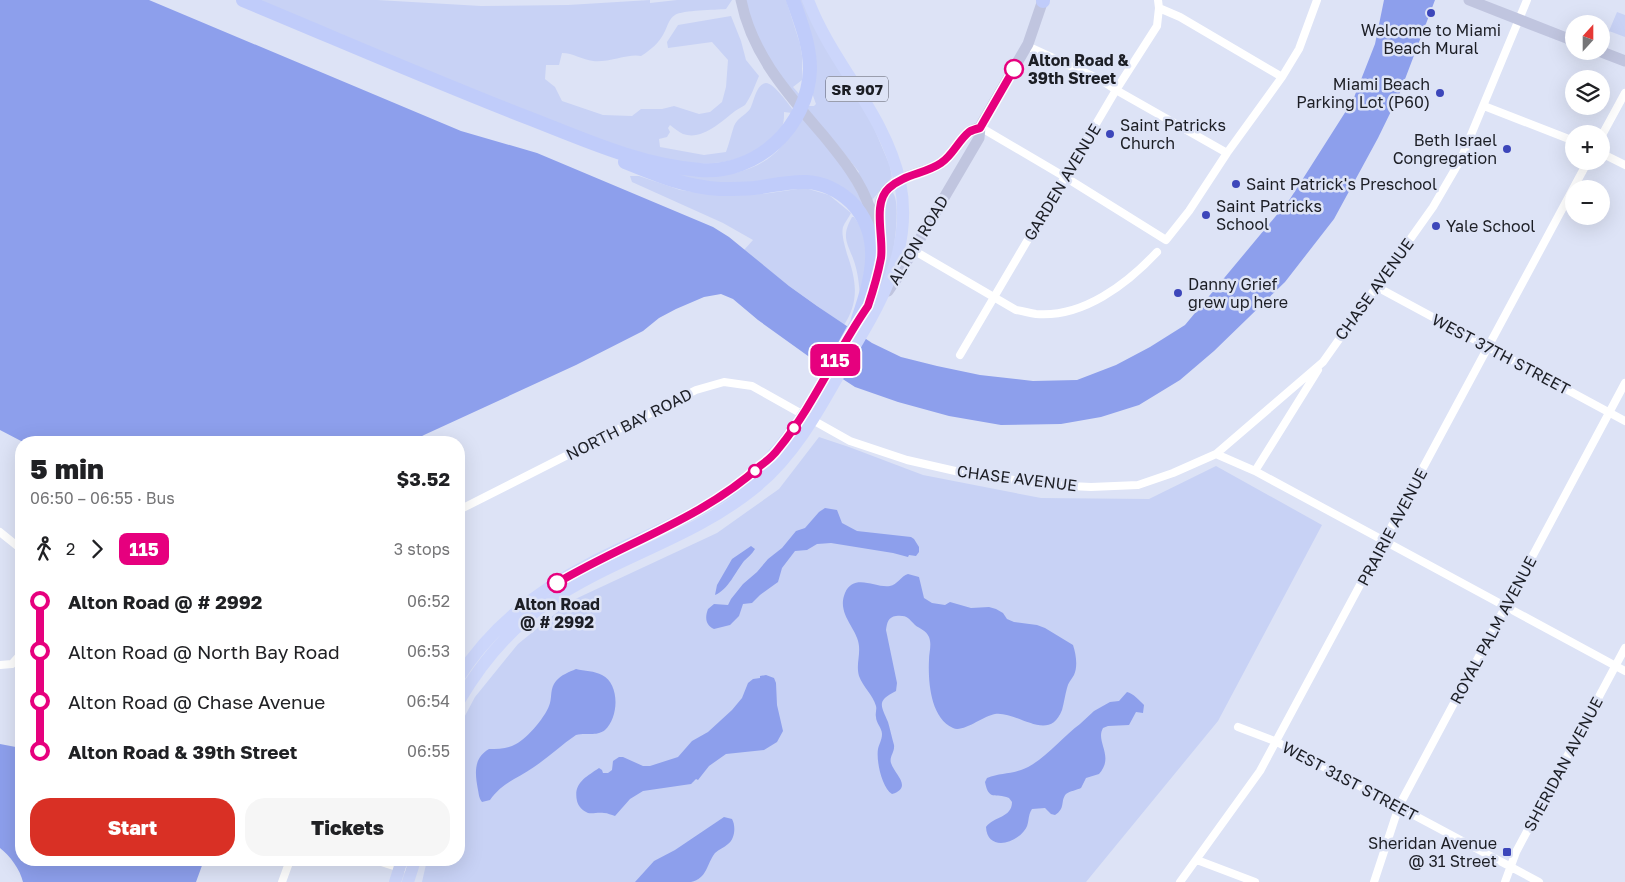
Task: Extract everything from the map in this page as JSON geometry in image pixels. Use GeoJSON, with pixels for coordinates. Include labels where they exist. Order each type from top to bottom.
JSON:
{"type":"FeatureCollection","features":[{"type":"Feature","properties":{"kind":"highway"},"geometry":{"type":"LineString","coordinates":[[243,0],[496,106],[578,138],[632,157],[700,170],[727,168],[755,158],[777,142],[789,129],[803,104],[809,78],[808,48],[793,0]]}},
{"type":"Feature","properties":{"kind":"highway","name":"SR 907"},"geometry":{"type":"LineString","coordinates":[[808,0],[828,43],[881,129],[891,150],[899,180],[902,207],[900,241],[892,275],[881,301]]}},
{"type":"Feature","properties":{"kind":"highway"},"geometry":{"type":"LineString","coordinates":[[496,106],[525,121],[674,182],[721,189],[753,188],[806,182],[824,185],[834,190],[847,199],[860,212],[872,241],[871,279],[863,322]]}},
{"type":"Feature","properties":{"kind":"highway","name":"ALTON ROAD"},"geometry":{"type":"LineString","coordinates":[[465,692],[485,662],[512,632],[549,602],[593,576],[711,518],[752,491],[778,468],[789,455],[807,417],[863,322],[881,301]]}},
{"type":"Feature","properties":{"kind":"highway","name":"ALTON ROAD"},"geometry":{"type":"LineString","coordinates":[[465,669],[481,647],[504,622],[542,592],[588,565],[707,506],[744,481],[779,449],[807,417]]}},
{"type":"Feature","properties":{"kind":"highway"},"geometry":{"type":"LineString","coordinates":[[395,882],[407,869]]}},
{"type":"Feature","properties":{"kind":"main road","name":"SR 907"},"geometry":{"type":"LineString","coordinates":[[741,0],[749,28],[768,67],[786,92],[842,158],[870,208],[877,257],[876,278]]}},
{"type":"Feature","properties":{"kind":"main road","name":"ALTON ROAD"},"geometry":{"type":"LineString","coordinates":[[881,301],[897,278],[979,138],[980,128],[1027,46],[1043,0]]}},
{"type":"Feature","properties":{"kind":"main road"},"geometry":{"type":"LineString","coordinates":[[1470,0],[1565,38]]}},
{"type":"Feature","properties":{"kind":"main road"},"geometry":{"type":"LineString","coordinates":[[1610,56],[1625,62]]}},
{"type":"Feature","properties":{"kind":"main road","name":"ALTON ROAD"},"geometry":{"type":"LineString","coordinates":[[863,322],[874,290],[881,255],[880,202],[885,191],[899,180],[942,163],[970,131],[980,128]]}},
{"type":"Feature","properties":{"kind":"street"},"geometry":{"type":"LineString","coordinates":[[980,128],[1065,177],[1166,240],[1200,195],[1227,153],[1282,77],[1299,48],[1317,0]]}},
{"type":"Feature","properties":{"kind":"street","name":"CHASE AVENUE"},"geometry":{"type":"LineString","coordinates":[[1255,471],[1323,362],[1438,199],[1461,159],[1527,0]]}},
{"type":"Feature","properties":{"kind":"street"},"geometry":{"type":"LineString","coordinates":[[1158,4],[1282,77]]}},
{"type":"Feature","properties":{"kind":"street","name":"GARDEN AVENUE"},"geometry":{"type":"LineString","coordinates":[[960,355],[1116,90],[1157,26],[1158,4]]}},
{"type":"Feature","properties":{"kind":"street"},"geometry":{"type":"LineString","coordinates":[[1027,46],[1101,80],[1227,153]]}},
{"type":"Feature","properties":{"kind":"street"},"geometry":{"type":"LineString","coordinates":[[1608,125],[1625,93]]}},
{"type":"Feature","properties":{"kind":"street"},"geometry":{"type":"LineString","coordinates":[[1484,106],[1565,138]]}},
{"type":"Feature","properties":{"kind":"street"},"geometry":{"type":"LineString","coordinates":[[1610,158],[1625,165]]}},
{"type":"Feature","properties":{"kind":"street","name":"PRAIRIE AVENUE"},"geometry":{"type":"LineString","coordinates":[[1180,882],[1260,771],[1277,742],[1583,170]]}},
{"type":"Feature","properties":{"kind":"street"},"geometry":{"type":"LineString","coordinates":[[913,250],[1016,310],[1036,314],[1058,313],[1082,306],[1109,292],[1140,270],[1157,252]]}},
{"type":"Feature","properties":{"kind":"street","name":"WEST 37TH STREET"},"geometry":{"type":"LineString","coordinates":[[1377,287],[1625,421]]}},
{"type":"Feature","properties":{"kind":"street","name":"CHASE AVENUE"},"geometry":{"type":"LineString","coordinates":[[807,417],[850,440],[907,460],[964,473],[1050,485],[1138,485],[1173,473],[1216,454],[1323,362]]}},
{"type":"Feature","properties":{"kind":"street","name":"NORTH BAY ROAD"},"geometry":{"type":"LineString","coordinates":[[465,507],[696,390],[724,382],[752,386],[807,417]]}},
{"type":"Feature","properties":{"kind":"street","name":"ROYAL PALM AVENUE"},"geometry":{"type":"LineString","coordinates":[[1374,882],[1399,806],[1625,383]]}},
{"type":"Feature","properties":{"kind":"street"},"geometry":{"type":"LineString","coordinates":[[1216,454],[1255,471],[1625,672]]}},
{"type":"Feature","properties":{"kind":"street"},"geometry":{"type":"LineString","coordinates":[[0,532],[15,544]]}},
{"type":"Feature","properties":{"kind":"street","name":"SHERIDAN AVENUE"},"geometry":{"type":"LineString","coordinates":[[1505,882],[1510,866],[1529,826],[1625,648]]}},
{"type":"Feature","properties":{"kind":"street"},"geometry":{"type":"LineString","coordinates":[[0,665],[12,664],[15,661]]}},
{"type":"Feature","properties":{"kind":"street","name":"WEST 31ST STREET"},"geometry":{"type":"LineString","coordinates":[[1238,727],[1277,742],[1539,882]]}},
{"type":"Feature","properties":{"kind":"street"},"geometry":{"type":"LineString","coordinates":[[1197,860],[1255,882]]}},
{"type":"Feature","properties":{"kind":"street"},"geometry":{"type":"LineString","coordinates":[[282,882],[288,866]]}},
{"type":"Feature","properties":{"kind":"shaded area"},"geometry":{"type":"Polygon","coordinates":[[[254,0],[377,0],[481,6],[568,5],[650,0],[650,3],[677,0],[732,0],[726,9],[692,11],[675,15],[670,20],[658,42],[641,56],[636,55],[599,61],[562,53],[559,65],[546,65],[545,79],[555,87],[562,101],[603,115],[632,116],[641,109],[662,109],[674,106],[699,114],[710,112],[722,102],[726,87],[728,60],[712,42],[668,48],[667,42],[678,25],[731,16],[746,60],[759,76],[749,98],[745,105],[718,125],[697,135],[683,134],[670,125],[668,128],[670,132],[667,137],[659,139],[660,147],[704,155],[726,152],[734,126],[750,109],[760,86],[766,83],[777,90],[794,111],[792,113],[784,112],[782,127],[758,149],[730,161],[699,163],[698,166],[617,149],[254,0]]]}},
{"type":"Feature","properties":{"kind":"shaded area"},"geometry":{"type":"Polygon","coordinates":[[[743,0],[786,0],[802,56],[802,80],[793,87],[800,95],[798,100],[762,51],[743,0]]]}},
{"type":"Feature","properties":{"kind":"shaded area"},"geometry":{"type":"Polygon","coordinates":[[[798,0],[803,0],[868,114],[890,166],[892,177],[872,200],[859,172],[806,109],[808,106],[816,104],[812,93],[798,0]]]}},
{"type":"Feature","properties":{"kind":"shaded area"},"geometry":{"type":"Polygon","coordinates":[[[1617,12],[1625,15],[1625,37],[1610,31],[1617,12]]]}},
{"type":"Feature","properties":{"kind":"shaded area"},"geometry":{"type":"Polygon","coordinates":[[[802,118],[836,154],[867,210],[833,186],[696,183],[670,172],[714,176],[744,171],[770,157],[782,146],[802,118]]]}},
{"type":"Feature","properties":{"kind":"shaded area"},"geometry":{"type":"Polygon","coordinates":[[[630,176],[639,176],[680,190],[715,195],[763,194],[805,188],[829,195],[851,213],[843,227],[842,233],[853,272],[855,290],[852,307],[844,325],[789,286],[744,250],[753,240],[723,223],[632,182],[630,176]]]}},
{"type":"Feature","properties":{"kind":"shaded area"},"geometry":{"type":"Polygon","coordinates":[[[890,193],[893,193],[895,198],[897,217],[892,260],[884,281],[871,304],[880,281],[882,208],[890,193]]]}},
{"type":"Feature","properties":{"kind":"shaded area"},"geometry":{"type":"Polygon","coordinates":[[[852,217],[854,217],[863,230],[869,257],[860,296],[854,261],[846,239],[852,217]]]}},
{"type":"Feature","properties":{"kind":"shaded area"},"geometry":{"type":"Polygon","coordinates":[[[819,437],[923,475],[1041,498],[1149,499],[1216,466],[1322,525],[1218,721],[1086,882],[422,882],[426,866],[465,866],[465,716],[475,697],[518,644],[571,601],[717,533],[779,489],[819,437]]]}},
{"type":"Feature","properties":{"kind":"water"},"geometry":{"type":"Polygon","coordinates":[[[0,0],[149,0],[461,131],[537,153],[713,227],[729,237],[789,286],[817,306],[872,343],[901,357],[980,375],[1033,381],[1077,380],[1116,365],[1185,325],[1290,199],[1353,100],[1375,44],[1384,0],[1435,0],[1399,95],[1378,138],[1334,219],[1285,282],[1214,351],[1180,380],[1139,405],[1101,417],[1061,424],[1001,425],[949,416],[898,402],[855,387],[758,320],[733,299],[721,294],[704,297],[676,309],[659,318],[643,331],[576,365],[422,436],[15,436],[15,438],[0,430],[0,0]]]}},
{"type":"Feature","properties":{"kind":"water"},"geometry":{"type":"Polygon","coordinates":[[[825,508],[837,510],[842,523],[857,531],[911,537],[919,547],[919,552],[916,556],[909,555],[908,557],[831,543],[817,544],[807,550],[795,551],[782,568],[778,582],[752,603],[743,604],[739,616],[730,625],[714,629],[707,623],[708,609],[714,604],[728,605],[743,584],[782,548],[796,531],[805,528],[825,508]]]}},
{"type":"Feature","properties":{"kind":"water"},"geometry":{"type":"Polygon","coordinates":[[[751,546],[755,549],[754,551],[744,561],[728,585],[715,595],[717,585],[732,559],[751,546]]]}},
{"type":"Feature","properties":{"kind":"water"},"geometry":{"type":"Polygon","coordinates":[[[908,574],[919,577],[924,598],[932,603],[945,605],[950,602],[971,608],[989,607],[1003,613],[1007,619],[1014,622],[1045,628],[1073,645],[1076,656],[1076,668],[1067,686],[1062,710],[1056,720],[1049,725],[1032,724],[1004,714],[995,714],[962,728],[953,728],[939,716],[932,698],[929,678],[930,643],[928,635],[905,617],[896,616],[891,618],[887,623],[886,630],[897,683],[896,691],[885,698],[882,707],[894,745],[891,763],[902,784],[898,791],[892,794],[885,786],[880,774],[878,749],[882,732],[876,719],[875,702],[859,676],[858,640],[845,615],[843,601],[845,593],[854,583],[890,586],[908,574]]]}},
{"type":"Feature","properties":{"kind":"water"},"geometry":{"type":"Polygon","coordinates":[[[576,669],[593,672],[608,679],[615,693],[616,701],[610,724],[602,732],[576,735],[528,771],[505,785],[490,800],[482,802],[479,795],[476,772],[480,757],[489,749],[509,747],[526,737],[541,720],[548,708],[552,689],[556,681],[563,675],[576,669]]]}},
{"type":"Feature","properties":{"kind":"water"},"geometry":{"type":"Polygon","coordinates":[[[766,675],[774,678],[776,683],[777,705],[783,731],[777,742],[764,750],[726,754],[709,766],[698,780],[696,779],[691,784],[643,791],[630,799],[615,816],[605,813],[588,813],[580,806],[577,801],[577,790],[582,781],[590,774],[599,768],[603,773],[608,773],[612,770],[613,761],[619,757],[643,766],[650,766],[678,757],[692,741],[708,732],[732,710],[742,698],[748,683],[753,679],[766,675]]]}},
{"type":"Feature","properties":{"kind":"water"},"geometry":{"type":"Polygon","coordinates":[[[1127,692],[1134,695],[1144,705],[1143,713],[1136,712],[1129,725],[1103,728],[1101,739],[1105,761],[1099,774],[1086,778],[1081,788],[1066,794],[1061,810],[1055,815],[1045,808],[1032,809],[1026,829],[1014,840],[1001,843],[991,839],[987,834],[986,827],[989,823],[1006,814],[1012,802],[1009,798],[993,795],[988,792],[985,782],[987,778],[1029,767],[1094,711],[1110,702],[1119,701],[1127,692]]]}},
{"type":"Feature","properties":{"kind":"water"},"geometry":{"type":"Polygon","coordinates":[[[0,744],[15,747],[15,864],[0,848],[0,744]]]}},
{"type":"Feature","properties":{"kind":"water"},"geometry":{"type":"Polygon","coordinates":[[[724,817],[732,819],[734,832],[732,839],[715,853],[700,878],[691,882],[635,882],[654,861],[675,850],[724,817]]]}},
{"type":"Feature","properties":{"kind":"water"},"geometry":{"type":"Polygon","coordinates":[[[16,866],[202,866],[196,882],[23,882],[16,866]]]}},
{"type":"Feature","properties":{"kind":"bus line","name":"115"},"geometry":{"type":"LineString","coordinates":[[557,583],[588,565],[707,506],[744,481],[779,449],[803,415],[858,319],[868,306],[874,290],[881,258],[880,204],[884,193],[903,178],[942,163],[970,131],[980,128],[1014,69]]}},
{"type":"Feature","properties":{"kind":"place","name":"Welcome to Miami Beach Mural"},"geometry":{"type":"Point","coordinates":[1431,13]}},
{"type":"Feature","properties":{"kind":"place","name":"Alton Road & 39th Street"},"geometry":{"type":"Point","coordinates":[1014,69]}},
{"type":"Feature","properties":{"kind":"place","name":"Miami Beach Parking Lot (P60)"},"geometry":{"type":"Point","coordinates":[1440,93]}},
{"type":"Feature","properties":{"kind":"place","name":"Saint Patricks Church"},"geometry":{"type":"Point","coordinates":[1110,134]}},
{"type":"Feature","properties":{"kind":"place","name":"Beth Israel Congregation"},"geometry":{"type":"Point","coordinates":[1507,149]}},
{"type":"Feature","properties":{"kind":"place","name":"Saint Patrick's Preschool"},"geometry":{"type":"Point","coordinates":[1236,184]}},
{"type":"Feature","properties":{"kind":"place","name":"Saint Patricks School"},"geometry":{"type":"Point","coordinates":[1206,215]}},
{"type":"Feature","properties":{"kind":"place","name":"Yale School"},"geometry":{"type":"Point","coordinates":[1436,226]}},
{"type":"Feature","properties":{"kind":"place","name":"Danny Grief grew up here"},"geometry":{"type":"Point","coordinates":[1178,293]}},
{"type":"Feature","properties":{"kind":"place","name":"Alton Road @ # 2992"},"geometry":{"type":"Point","coordinates":[557,583]}},
{"type":"Feature","properties":{"kind":"place","name":"Sheridan Avenue @ 31 Street"},"geometry":{"type":"Point","coordinates":[1507,852]}}]}
